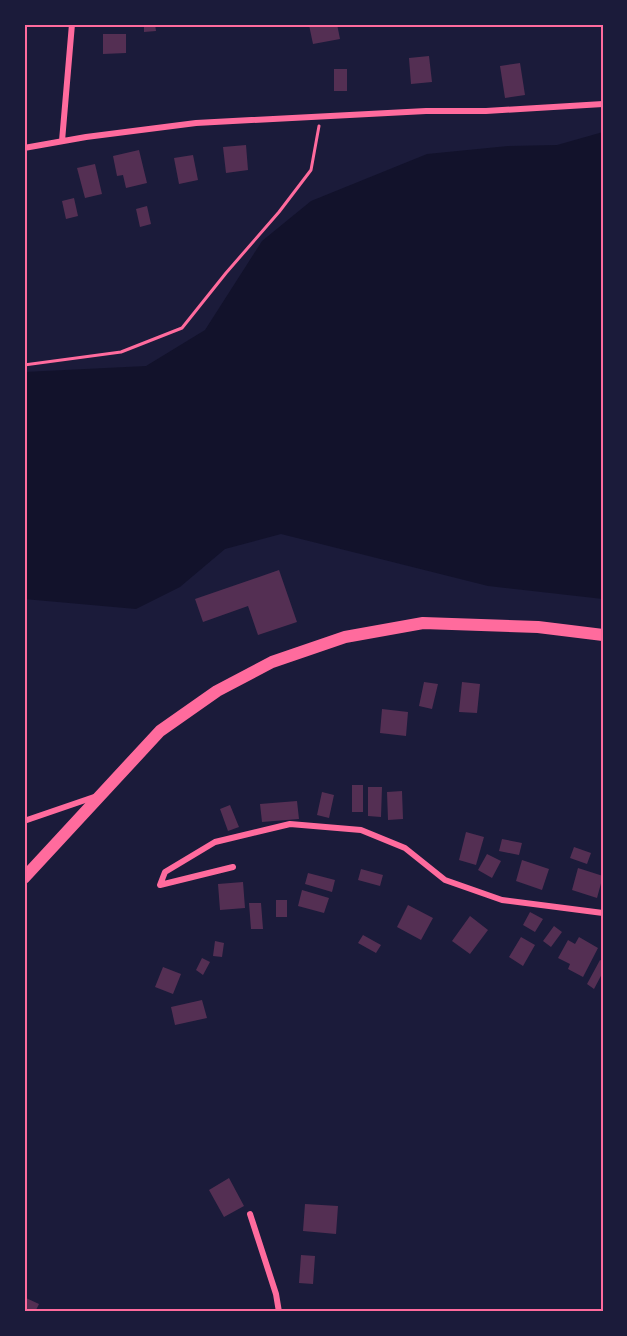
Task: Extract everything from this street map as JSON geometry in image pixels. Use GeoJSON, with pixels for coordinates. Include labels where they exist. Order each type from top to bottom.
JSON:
{"type":"FeatureCollection","features":[{"type":"Feature","properties":{"kind":"main road"},"geometry":{"type":"LineString","coordinates":[[24,878],[160,731],[217,691],[272,662],[345,637],[423,623],[538,627],[603,634]]}},
{"type":"Feature","properties":{"kind":"street"},"geometry":{"type":"LineString","coordinates":[[62,141],[72,24]]}},
{"type":"Feature","properties":{"kind":"street"},"geometry":{"type":"LineString","coordinates":[[24,148],[196,123],[603,104]]}},
{"type":"Feature","properties":{"kind":"street"},"geometry":{"type":"LineString","coordinates":[[24,821],[100,795]]}},
{"type":"Feature","properties":{"kind":"street"},"geometry":{"type":"LineString","coordinates":[[233,867],[160,885],[165,872],[215,842],[290,824],[361,830],[405,848],[445,880],[502,900],[603,913]]}},
{"type":"Feature","properties":{"kind":"street"},"geometry":{"type":"LineString","coordinates":[[250,1214],[276,1294],[279,1312]]}},
{"type":"Feature","properties":{"kind":"path"},"geometry":{"type":"LineString","coordinates":[[24,365],[121,352],[182,328],[311,170],[321,117]]}},
{"type":"Feature","properties":{"kind":"shaded area"},"geometry":{"type":"Polygon","coordinates":[[[603,132],[603,599],[488,586],[281,534],[225,549],[180,587],[136,609],[24,599],[24,372],[146,366],[205,330],[262,241],[311,201],[427,154],[508,146],[557,145],[603,132]]]}},
{"type":"Feature","properties":{"kind":"building"},"geometry":{"type":"Polygon","coordinates":[[[144,24],[155,24],[156,31],[144,32],[144,24]]]}},
{"type":"Feature","properties":{"kind":"building"},"geometry":{"type":"Polygon","coordinates":[[[337,24],[340,39],[313,44],[309,25],[337,24]]]}},
{"type":"Feature","properties":{"kind":"building"},"geometry":{"type":"Polygon","coordinates":[[[103,34],[126,34],[126,53],[103,54],[103,34]]]}},
{"type":"Feature","properties":{"kind":"building"},"geometry":{"type":"Polygon","coordinates":[[[429,56],[432,82],[411,84],[409,58],[429,56]]]}},
{"type":"Feature","properties":{"kind":"building"},"geometry":{"type":"Polygon","coordinates":[[[520,63],[525,95],[505,98],[500,66],[520,63]]]}},
{"type":"Feature","properties":{"kind":"building"},"geometry":{"type":"Polygon","coordinates":[[[334,69],[347,69],[347,91],[334,91],[334,69]]]}},
{"type":"Feature","properties":{"kind":"building"},"geometry":{"type":"Polygon","coordinates":[[[246,145],[248,170],[226,173],[223,147],[246,145]]]}},
{"type":"Feature","properties":{"kind":"building"},"geometry":{"type":"Polygon","coordinates":[[[139,150],[147,183],[126,188],[123,175],[117,176],[113,156],[139,150]]]}},
{"type":"Feature","properties":{"kind":"building"},"geometry":{"type":"Polygon","coordinates":[[[193,155],[198,180],[179,184],[174,158],[193,155]]]}},
{"type":"Feature","properties":{"kind":"building"},"geometry":{"type":"Polygon","coordinates":[[[95,164],[102,194],[85,198],[77,168],[95,164]]]}},
{"type":"Feature","properties":{"kind":"building"},"geometry":{"type":"Polygon","coordinates":[[[74,198],[78,216],[66,219],[62,201],[74,198]]]}},
{"type":"Feature","properties":{"kind":"building"},"geometry":{"type":"Polygon","coordinates":[[[147,206],[151,224],[140,227],[136,209],[147,206]]]}},
{"type":"Feature","properties":{"kind":"building"},"geometry":{"type":"Polygon","coordinates":[[[279,570],[297,622],[258,635],[248,606],[203,622],[195,599],[279,570]]]}},
{"type":"Feature","properties":{"kind":"building"},"geometry":{"type":"Polygon","coordinates":[[[424,682],[438,684],[432,709],[419,706],[424,682]]]}},
{"type":"Feature","properties":{"kind":"building"},"geometry":{"type":"Polygon","coordinates":[[[462,682],[480,684],[477,713],[459,712],[462,682]]]}},
{"type":"Feature","properties":{"kind":"building"},"geometry":{"type":"Polygon","coordinates":[[[382,709],[408,712],[406,736],[380,733],[382,709]]]}},
{"type":"Feature","properties":{"kind":"building"},"geometry":{"type":"Polygon","coordinates":[[[352,785],[363,785],[363,812],[352,812],[352,785]]]}},
{"type":"Feature","properties":{"kind":"building"},"geometry":{"type":"Polygon","coordinates":[[[368,787],[382,787],[381,817],[368,816],[368,787]]]}},
{"type":"Feature","properties":{"kind":"building"},"geometry":{"type":"Polygon","coordinates":[[[402,791],[403,819],[388,820],[387,792],[402,791]]]}},
{"type":"Feature","properties":{"kind":"building"},"geometry":{"type":"Polygon","coordinates":[[[322,792],[334,795],[329,818],[317,815],[322,792]]]}},
{"type":"Feature","properties":{"kind":"building"},"geometry":{"type":"Polygon","coordinates":[[[297,801],[299,819],[262,822],[260,804],[297,801]]]}},
{"type":"Feature","properties":{"kind":"building"},"geometry":{"type":"Polygon","coordinates":[[[230,805],[239,827],[228,831],[220,809],[230,805]]]}},
{"type":"Feature","properties":{"kind":"building"},"geometry":{"type":"Polygon","coordinates":[[[466,832],[484,837],[476,865],[459,860],[466,832]]]}},
{"type":"Feature","properties":{"kind":"building"},"geometry":{"type":"Polygon","coordinates":[[[502,839],[522,843],[519,855],[499,851],[502,839]]]}},
{"type":"Feature","properties":{"kind":"building"},"geometry":{"type":"Polygon","coordinates":[[[574,847],[591,853],[587,864],[570,858],[574,847]]]}},
{"type":"Feature","properties":{"kind":"building"},"geometry":{"type":"Polygon","coordinates":[[[487,854],[501,861],[492,878],[478,870],[487,854]]]}},
{"type":"Feature","properties":{"kind":"building"},"geometry":{"type":"Polygon","coordinates":[[[522,860],[549,869],[542,890],[516,881],[522,860]]]}},
{"type":"Feature","properties":{"kind":"building"},"geometry":{"type":"Polygon","coordinates":[[[578,868],[603,876],[597,898],[572,890],[578,868]]]}},
{"type":"Feature","properties":{"kind":"building"},"geometry":{"type":"Polygon","coordinates":[[[361,869],[383,875],[380,886],[358,880],[361,869]]]}},
{"type":"Feature","properties":{"kind":"building"},"geometry":{"type":"Polygon","coordinates":[[[308,873],[335,880],[332,892],[305,884],[308,873]]]}},
{"type":"Feature","properties":{"kind":"building"},"geometry":{"type":"Polygon","coordinates":[[[243,882],[245,908],[220,910],[218,884],[243,882]]]}},
{"type":"Feature","properties":{"kind":"building"},"geometry":{"type":"Polygon","coordinates":[[[302,890],[329,898],[324,913],[298,906],[302,890]]]}},
{"type":"Feature","properties":{"kind":"building"},"geometry":{"type":"Polygon","coordinates":[[[276,900],[287,900],[287,917],[276,917],[276,900]]]}},
{"type":"Feature","properties":{"kind":"building"},"geometry":{"type":"Polygon","coordinates":[[[249,903],[261,903],[263,929],[251,929],[249,903]]]}},
{"type":"Feature","properties":{"kind":"building"},"geometry":{"type":"Polygon","coordinates":[[[408,905],[433,918],[421,940],[397,927],[408,905]]]}},
{"type":"Feature","properties":{"kind":"building"},"geometry":{"type":"Polygon","coordinates":[[[530,912],[543,919],[535,932],[523,925],[530,912]]]}},
{"type":"Feature","properties":{"kind":"building"},"geometry":{"type":"Polygon","coordinates":[[[470,916],[488,930],[470,954],[452,941],[470,916]]]}},
{"type":"Feature","properties":{"kind":"building"},"geometry":{"type":"Polygon","coordinates":[[[554,926],[562,932],[551,947],[543,941],[554,926]]]}},
{"type":"Feature","properties":{"kind":"building"},"geometry":{"type":"Polygon","coordinates":[[[363,935],[381,945],[376,953],[358,943],[363,935]]]}},
{"type":"Feature","properties":{"kind":"building"},"geometry":{"type":"Polygon","coordinates":[[[521,937],[535,945],[523,966],[509,957],[521,937]]]}},
{"type":"Feature","properties":{"kind":"building"},"geometry":{"type":"Polygon","coordinates":[[[579,937],[598,948],[583,977],[568,969],[570,964],[558,958],[568,940],[575,944],[579,937]]]}},
{"type":"Feature","properties":{"kind":"building"},"geometry":{"type":"Polygon","coordinates":[[[215,941],[224,943],[222,957],[213,956],[215,941]]]}},
{"type":"Feature","properties":{"kind":"building"},"geometry":{"type":"Polygon","coordinates":[[[202,958],[210,962],[203,975],[196,970],[202,958]]]}},
{"type":"Feature","properties":{"kind":"building"},"geometry":{"type":"Polygon","coordinates":[[[600,960],[603,961],[603,972],[594,989],[587,984],[600,960]]]}},
{"type":"Feature","properties":{"kind":"building"},"geometry":{"type":"Polygon","coordinates":[[[163,967],[181,974],[173,994],[155,987],[163,967]]]}},
{"type":"Feature","properties":{"kind":"building"},"geometry":{"type":"Polygon","coordinates":[[[202,1000],[207,1018],[175,1025],[171,1007],[202,1000]]]}},
{"type":"Feature","properties":{"kind":"building"},"geometry":{"type":"Polygon","coordinates":[[[229,1178],[244,1206],[224,1217],[209,1190],[229,1178]]]}},
{"type":"Feature","properties":{"kind":"building"},"geometry":{"type":"Polygon","coordinates":[[[305,1204],[338,1206],[336,1234],[303,1231],[305,1204]]]}},
{"type":"Feature","properties":{"kind":"building"},"geometry":{"type":"Polygon","coordinates":[[[301,1255],[315,1256],[313,1284],[299,1283],[301,1255]]]}},
{"type":"Feature","properties":{"kind":"building"},"geometry":{"type":"Polygon","coordinates":[[[26,1298],[39,1304],[35,1312],[24,1312],[26,1298]]]}}]}
